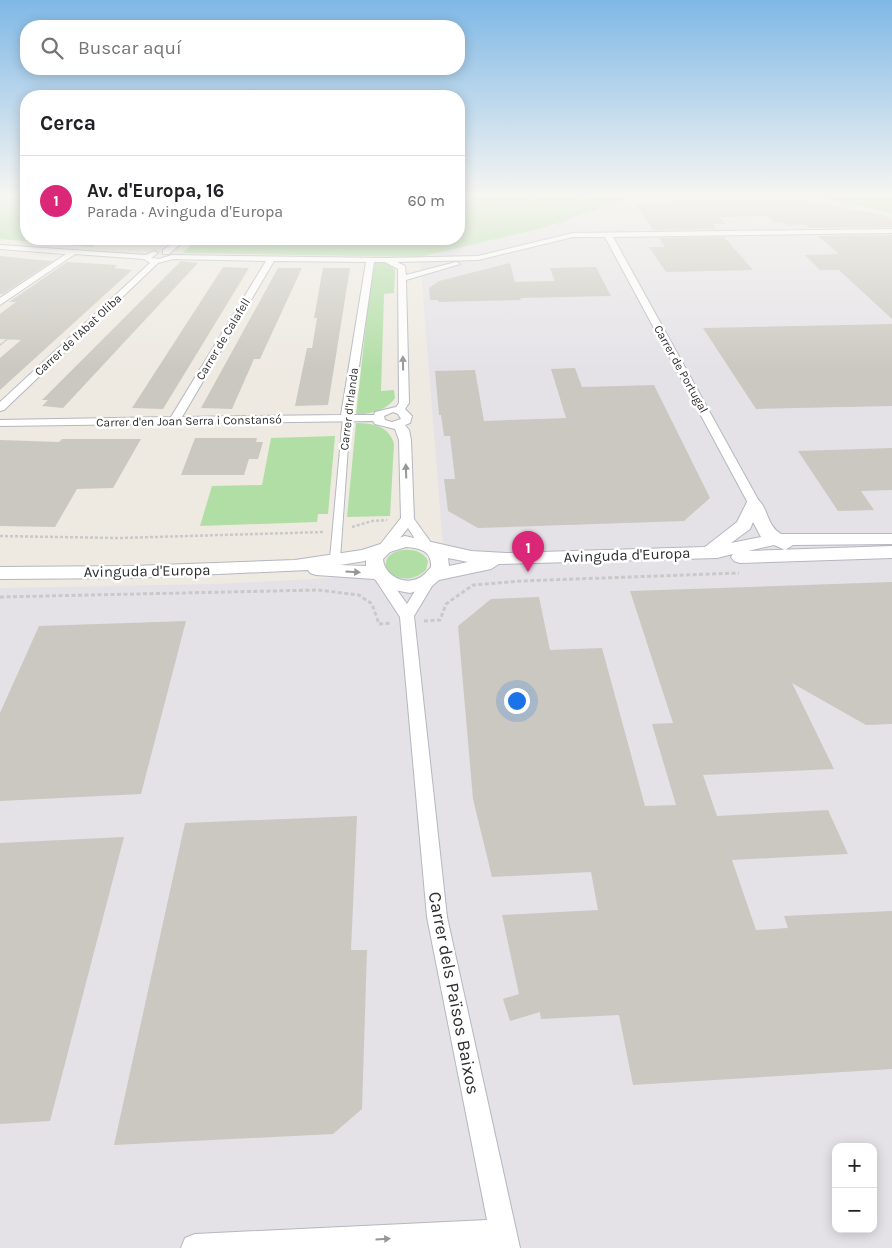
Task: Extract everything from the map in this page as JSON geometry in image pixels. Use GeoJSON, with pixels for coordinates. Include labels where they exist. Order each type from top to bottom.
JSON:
{"type":"FeatureCollection","features":[{"type":"Feature","properties":{"kind":"street"},"geometry":{"type":"LineString","coordinates":[[0,302],[72,253]]}},
{"type":"Feature","properties":{"kind":"street"},"geometry":{"type":"LineString","coordinates":[[75,253],[151,259],[169,255],[386,260],[478,258]]}},
{"type":"Feature","properties":{"kind":"street"},"geometry":{"type":"LineString","coordinates":[[402,279],[498,253]]}},
{"type":"Feature","properties":{"kind":"street","name":"Carrer de Portugal"},"geometry":{"type":"LineString","coordinates":[[618,253],[754,503]]}},
{"type":"Feature","properties":{"kind":"street","name":"Carrer de Calafell"},"geometry":{"type":"LineString","coordinates":[[174,421],[272,258]]}},
{"type":"Feature","properties":{"kind":"street","name":"Carrer de l'Abat Oliba"},"geometry":{"type":"LineString","coordinates":[[0,408],[151,259]]}},
{"type":"Feature","properties":{"kind":"street","name":"Carrer d'Irlanda"},"geometry":{"type":"LineString","coordinates":[[335,558],[346,419],[370,259]]}},
{"type":"Feature","properties":{"kind":"street"},"geometry":{"type":"LineString","coordinates":[[386,260],[402,268],[404,403],[399,410]]}},
{"type":"Feature","properties":{"kind":"street"},"geometry":{"type":"LineString","coordinates":[[399,410],[405,413],[408,418],[398,425],[386,425],[380,422],[378,418],[385,411],[399,410]]}},
{"type":"Feature","properties":{"kind":"street","name":"Carrer d'en Joan Serra i Constansó"},"geometry":{"type":"LineString","coordinates":[[0,423],[378,418]]}},
{"type":"Feature","properties":{"kind":"street"},"geometry":{"type":"LineString","coordinates":[[398,425],[403,430],[405,440],[408,519],[441,562],[407,616]]}},
{"type":"Feature","properties":{"kind":"street"},"geometry":{"type":"LineString","coordinates":[[754,503],[766,533],[788,546],[864,546],[892,552]]}},
{"type":"Feature","properties":{"kind":"street"},"geometry":{"type":"LineString","coordinates":[[712,552],[744,525],[754,503]]}},
{"type":"Feature","properties":{"kind":"street"},"geometry":{"type":"LineString","coordinates":[[408,519],[374,561],[379,576],[391,584],[404,586],[432,578]]}},
{"type":"Feature","properties":{"kind":"street","name":"Avinguda d'Europa"},"geometry":{"type":"LineString","coordinates":[[431,547],[472,557],[506,559],[712,552],[778,540],[892,539]]}},
{"type":"Feature","properties":{"kind":"street"},"geometry":{"type":"LineString","coordinates":[[384,548],[405,541],[431,547]]}},
{"type":"Feature","properties":{"kind":"street","name":"Avinguda d'Europa"},"geometry":{"type":"LineString","coordinates":[[295,566],[335,558],[364,555],[384,548]]}},
{"type":"Feature","properties":{"kind":"street","name":"Avinguda d'Europa"},"geometry":{"type":"LineString","coordinates":[[712,552],[731,557],[892,552]]}},
{"type":"Feature","properties":{"kind":"street","name":"Avinguda d'Europa"},"geometry":{"type":"LineString","coordinates":[[432,578],[506,559]]}},
{"type":"Feature","properties":{"kind":"street","name":"Avinguda d'Europa"},"geometry":{"type":"LineString","coordinates":[[0,573],[132,572],[295,566],[379,576]]}},
{"type":"Feature","properties":{"kind":"street","name":"Carrer dels Països Baixos"},"geometry":{"type":"LineString","coordinates":[[379,576],[407,616],[437,917],[504,1240]]}},
{"type":"Feature","properties":{"kind":"street"},"geometry":{"type":"LineString","coordinates":[[195,1248],[504,1240]]}},
{"type":"Feature","properties":{"kind":"path"},"geometry":{"type":"LineString","coordinates":[[0,344],[49,307],[10,305]]}},
{"type":"Feature","properties":{"kind":"path"},"geometry":{"type":"LineString","coordinates":[[0,536],[120,538],[338,532],[372,522],[408,519]]}},
{"type":"Feature","properties":{"kind":"shaded area"},"geometry":{"type":"Polygon","coordinates":[[[436,253],[892,253],[892,1248],[0,1248],[0,588],[215,584],[445,572],[420,257],[436,253]]]}},
{"type":"Feature","properties":{"kind":"green space"},"geometry":{"type":"Polygon","coordinates":[[[197,253],[436,253],[420,257],[197,253]]]}},
{"type":"Feature","properties":{"kind":"green space"},"geometry":{"type":"Polygon","coordinates":[[[373,261],[387,263],[395,270],[394,293],[384,294],[381,391],[394,390],[395,398],[382,409],[356,415],[373,261]]]}},
{"type":"Feature","properties":{"kind":"green space"},"geometry":{"type":"Polygon","coordinates":[[[356,423],[374,425],[384,429],[392,438],[394,444],[390,516],[347,517],[356,423]]]}},
{"type":"Feature","properties":{"kind":"green space"},"geometry":{"type":"Polygon","coordinates":[[[335,436],[328,514],[318,514],[317,522],[200,526],[212,486],[262,485],[271,438],[335,436]]]}},
{"type":"Feature","properties":{"kind":"green space"},"geometry":{"type":"Polygon","coordinates":[[[402,550],[414,550],[423,555],[428,561],[426,570],[411,578],[400,578],[390,573],[386,568],[386,561],[392,554],[402,550]]]}},
{"type":"Feature","properties":{"kind":"building"},"geometry":{"type":"Polygon","coordinates":[[[653,253],[738,253],[753,270],[666,272],[653,253]]]}},
{"type":"Feature","properties":{"kind":"building"},"geometry":{"type":"Polygon","coordinates":[[[892,253],[892,319],[839,270],[820,270],[805,255],[892,253]]]}},
{"type":"Feature","properties":{"kind":"building"},"geometry":{"type":"Polygon","coordinates":[[[0,256],[53,261],[3,294],[0,294],[0,256]]]}},
{"type":"Feature","properties":{"kind":"building"},"geometry":{"type":"Polygon","coordinates":[[[181,261],[198,263],[63,408],[42,406],[48,400],[42,400],[181,261]]]}},
{"type":"Feature","properties":{"kind":"building"},"geometry":{"type":"Polygon","coordinates":[[[67,262],[117,265],[114,268],[132,270],[0,390],[0,358],[21,340],[0,339],[0,314],[16,302],[9,302],[67,262]]]}},
{"type":"Feature","properties":{"kind":"building"},"geometry":{"type":"Polygon","coordinates":[[[510,263],[515,282],[555,281],[550,268],[596,267],[611,296],[439,302],[438,300],[430,300],[429,288],[439,281],[510,263]]]}},
{"type":"Feature","properties":{"kind":"building"},"geometry":{"type":"Polygon","coordinates":[[[223,267],[249,268],[163,409],[132,408],[223,267]]]}},
{"type":"Feature","properties":{"kind":"building"},"geometry":{"type":"Polygon","coordinates":[[[278,268],[302,268],[260,359],[254,359],[232,409],[201,408],[278,268]]]}},
{"type":"Feature","properties":{"kind":"building"},"geometry":{"type":"Polygon","coordinates":[[[323,268],[350,268],[328,405],[295,406],[307,348],[312,348],[317,318],[314,318],[323,268]]]}},
{"type":"Feature","properties":{"kind":"building"},"geometry":{"type":"Polygon","coordinates":[[[892,324],[892,406],[756,409],[703,328],[892,324]]]}},
{"type":"Feature","properties":{"kind":"building"},"geometry":{"type":"Polygon","coordinates":[[[575,368],[582,387],[654,385],[710,498],[684,521],[478,528],[448,511],[444,479],[455,479],[450,436],[444,436],[441,415],[439,415],[435,371],[475,370],[484,421],[566,418],[551,369],[575,368]]]}},
{"type":"Feature","properties":{"kind":"building"},"geometry":{"type":"Polygon","coordinates":[[[195,438],[257,438],[256,442],[263,442],[258,459],[249,459],[244,475],[181,475],[195,438]]]}},
{"type":"Feature","properties":{"kind":"building"},"geometry":{"type":"Polygon","coordinates":[[[62,439],[141,439],[113,488],[77,489],[55,527],[0,526],[0,440],[59,442],[62,439]]]}},
{"type":"Feature","properties":{"kind":"building"},"geometry":{"type":"Polygon","coordinates":[[[892,448],[892,490],[861,491],[874,510],[838,511],[798,451],[892,448]]]}},
{"type":"Feature","properties":{"kind":"building"},"geometry":{"type":"Polygon","coordinates":[[[892,582],[892,724],[866,725],[792,683],[834,769],[703,775],[717,816],[828,810],[848,854],[732,860],[756,930],[788,928],[784,916],[892,911],[892,1069],[633,1085],[619,1015],[541,1019],[540,1012],[510,1021],[503,999],[519,994],[502,915],[598,910],[591,872],[492,877],[473,799],[458,626],[491,599],[539,597],[550,650],[602,648],[645,806],[676,805],[652,724],[673,723],[630,591],[892,582]]]}},
{"type":"Feature","properties":{"kind":"building"},"geometry":{"type":"Polygon","coordinates":[[[186,621],[141,794],[0,801],[0,713],[39,626],[186,621]]]}},
{"type":"Feature","properties":{"kind":"building"},"geometry":{"type":"Polygon","coordinates":[[[357,816],[351,950],[367,950],[362,1109],[333,1134],[114,1145],[185,823],[357,816]]]}},
{"type":"Feature","properties":{"kind":"building"},"geometry":{"type":"Polygon","coordinates":[[[124,837],[50,1121],[0,1124],[0,843],[124,837]]]}},
{"type":"Feature","properties":{"kind":"place","name":"Av. d'Europa, 16"},"geometry":{"type":"Point","coordinates":[528,572]}}]}
